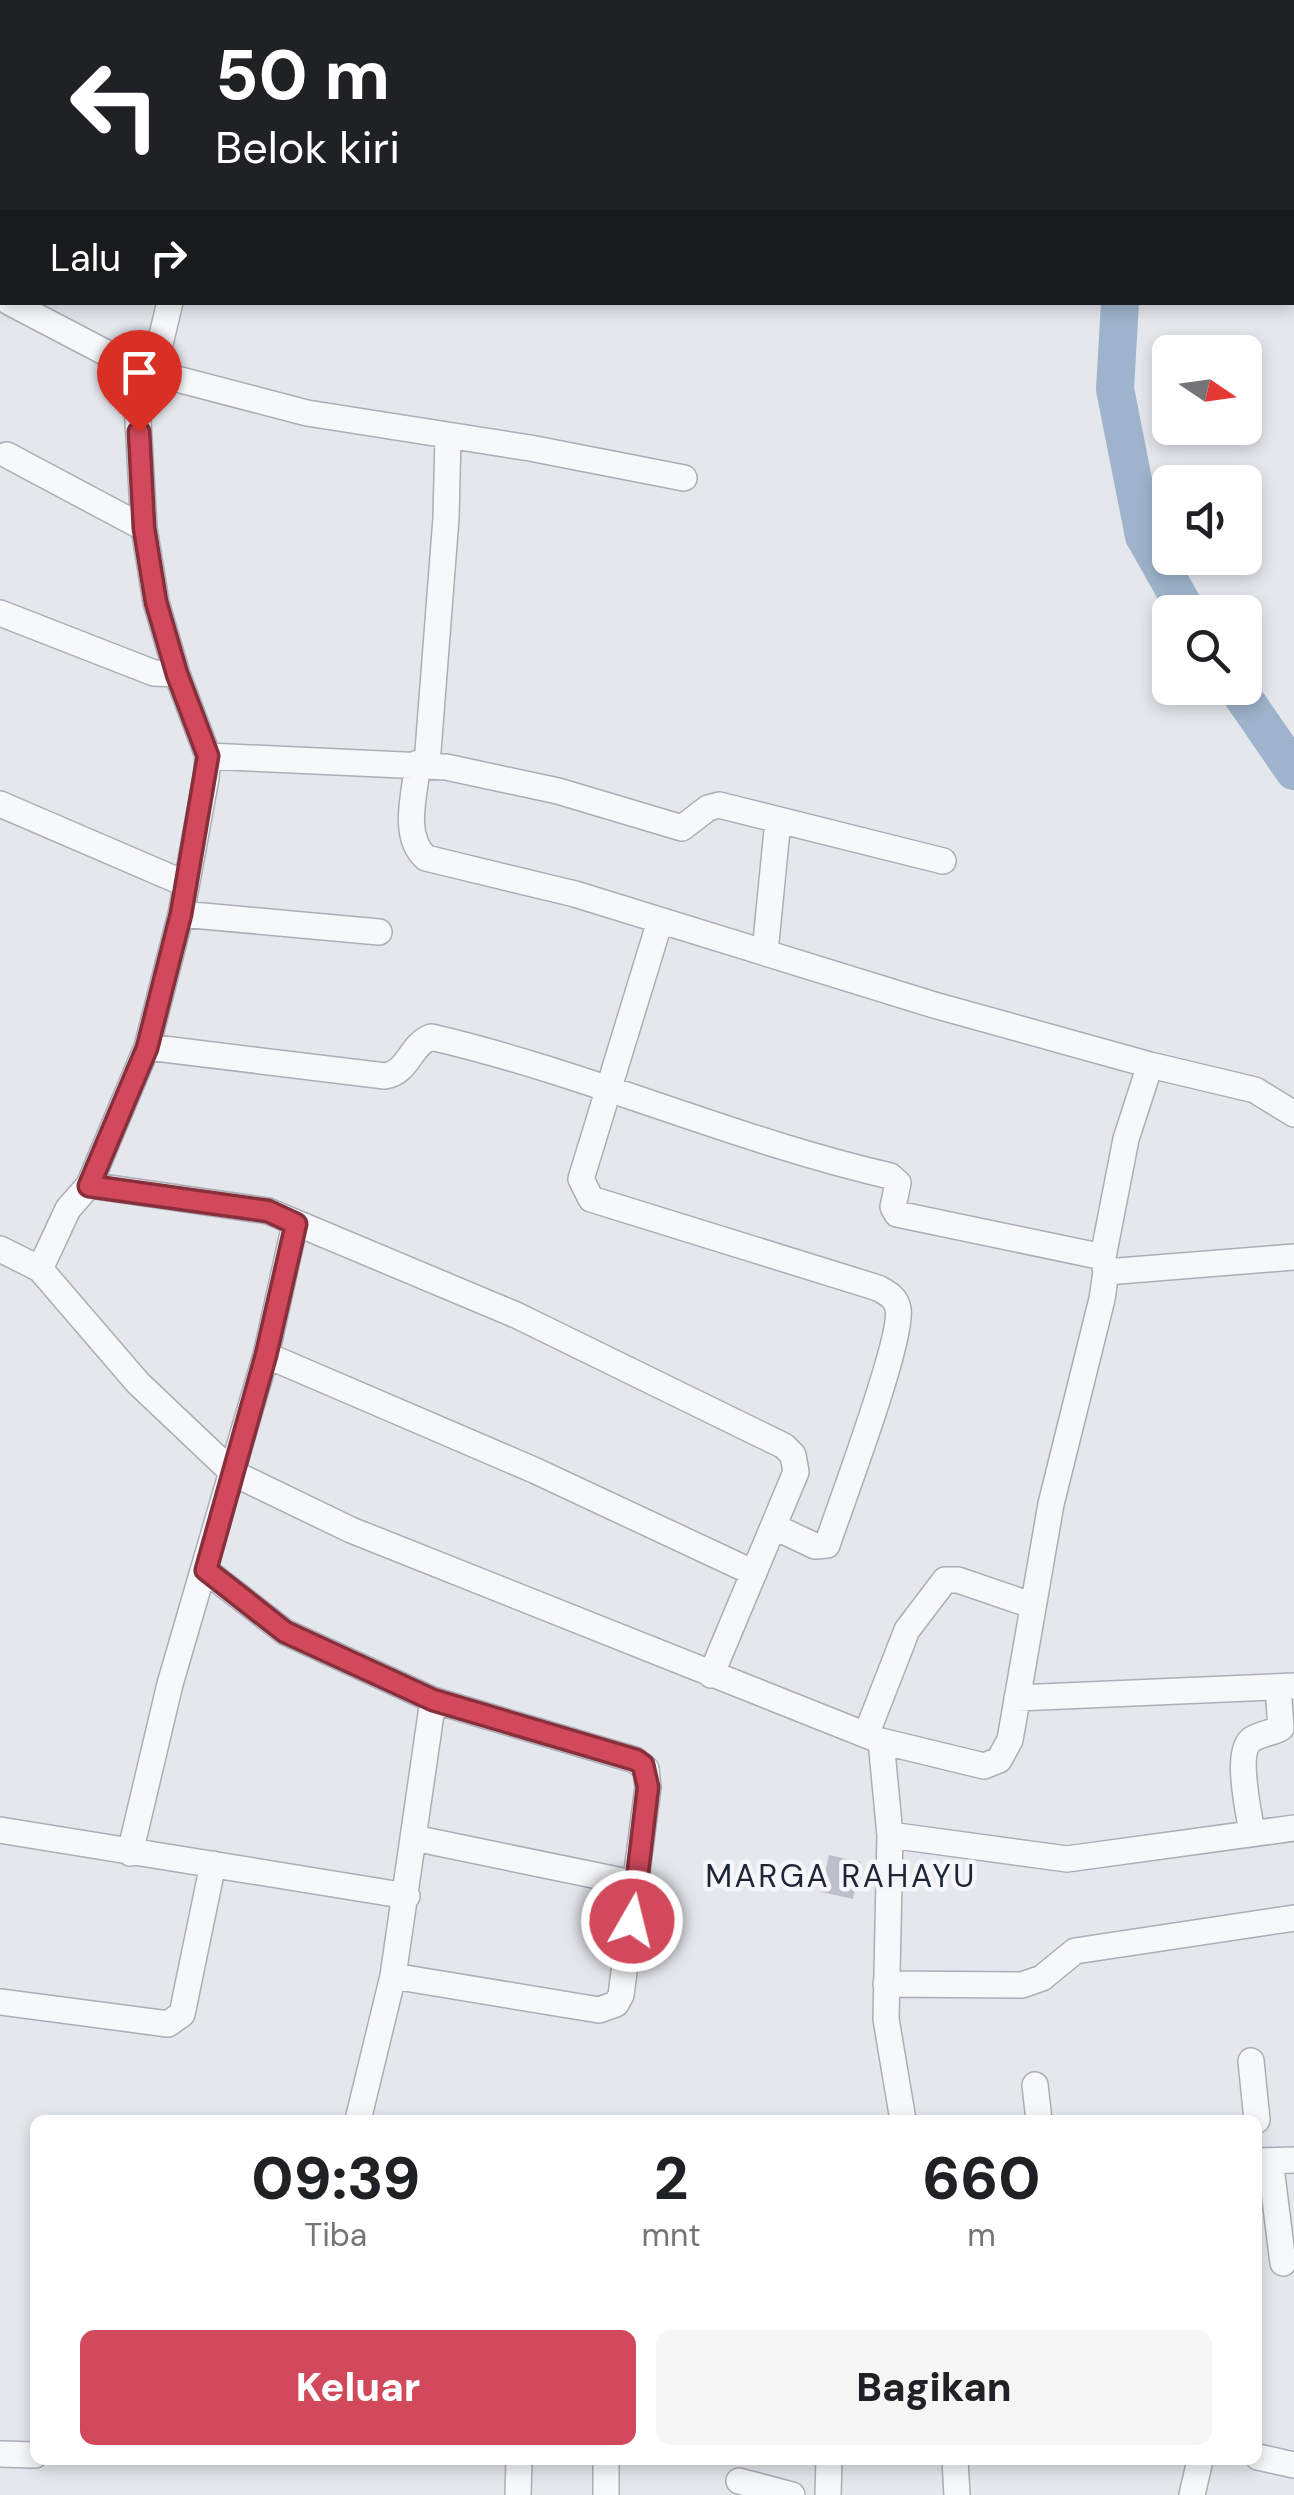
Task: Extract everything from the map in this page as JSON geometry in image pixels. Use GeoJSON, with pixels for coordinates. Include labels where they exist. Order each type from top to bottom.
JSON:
{"type":"FeatureCollection","features":[{"type":"Feature","properties":{"kind":"street"},"geometry":{"type":"LineString","coordinates":[[16,305],[144,370],[332,420],[530,448],[684,478]]}},
{"type":"Feature","properties":{"kind":"street"},"geometry":{"type":"LineString","coordinates":[[40,1269],[68,1209],[89,1186],[147,1048],[181,914],[208,756],[177,674],[156,602],[144,528],[144,370],[169,305]]}},
{"type":"Feature","properties":{"kind":"street"},"geometry":{"type":"LineString","coordinates":[[448,438],[446,518],[422,764],[411,830],[413,843],[426,858],[575,894],[934,1005],[1255,1090],[1294,1114]]}},
{"type":"Feature","properties":{"kind":"street"},"geometry":{"type":"LineString","coordinates":[[7,455],[144,528]]}},
{"type":"Feature","properties":{"kind":"street"},"geometry":{"type":"LineString","coordinates":[[0,613],[154,674],[177,674]]}},
{"type":"Feature","properties":{"kind":"street"},"geometry":{"type":"LineString","coordinates":[[208,756],[422,764],[558,791],[682,828],[713,805],[943,861]]}},
{"type":"Feature","properties":{"kind":"street"},"geometry":{"type":"LineString","coordinates":[[0,804],[186,884]]}},
{"type":"Feature","properties":{"kind":"street"},"geometry":{"type":"LineString","coordinates":[[765,952],[778,820]]}},
{"type":"Feature","properties":{"kind":"street"},"geometry":{"type":"LineString","coordinates":[[181,914],[379,932]]}},
{"type":"Feature","properties":{"kind":"street"},"geometry":{"type":"LineString","coordinates":[[660,920],[581,1180],[586,1194],[591,1199],[878,1288],[895,1300],[899,1321],[827,1545],[816,1546],[774,1527]]}},
{"type":"Feature","properties":{"kind":"street"},"geometry":{"type":"LineString","coordinates":[[147,1048],[385,1076],[400,1072],[422,1041],[431,1037],[608,1087],[820,1160],[893,1178],[898,1183],[893,1208],[897,1214],[1105,1264],[1294,1257]]}},
{"type":"Feature","properties":{"kind":"street"},"geometry":{"type":"LineString","coordinates":[[0,1249],[40,1269],[138,1383],[233,1473],[351,1530],[874,1738],[992,1765],[1010,1740],[1050,1504],[1102,1299],[1126,1138],[1150,1065]]}},
{"type":"Feature","properties":{"kind":"street"},"geometry":{"type":"LineString","coordinates":[[89,1186],[268,1211],[516,1315],[784,1446],[797,1464],[711,1675]]}},
{"type":"Feature","properties":{"kind":"street"},"geometry":{"type":"LineString","coordinates":[[130,1853],[170,1684],[266,1355],[296,1224]]}},
{"type":"Feature","properties":{"kind":"street"},"geometry":{"type":"LineString","coordinates":[[266,1355],[536,1471],[754,1573]]}},
{"type":"Feature","properties":{"kind":"street"},"geometry":{"type":"LineString","coordinates":[[206,1570],[285,1632],[433,1700],[643,1765],[648,1787],[637,1884],[621,1994],[609,2009],[393,1976]]}},
{"type":"Feature","properties":{"kind":"street"},"geometry":{"type":"LineString","coordinates":[[902,2115],[889,2040],[886,1984],[890,1835],[874,1738],[907,1630],[944,1580],[958,1580],[1031,1604]]}},
{"type":"Feature","properties":{"kind":"street"},"geometry":{"type":"LineString","coordinates":[[1016,1698],[1286,1687],[1281,1728],[1254,1739],[1245,1749],[1243,1762],[1252,1834]]}},
{"type":"Feature","properties":{"kind":"street"},"geometry":{"type":"LineString","coordinates":[[359,2115],[393,1976],[433,1700]]}},
{"type":"Feature","properties":{"kind":"street"},"geometry":{"type":"LineString","coordinates":[[890,1835],[1067,1859],[1294,1828]]}},
{"type":"Feature","properties":{"kind":"street"},"geometry":{"type":"LineString","coordinates":[[0,1830],[406,1896]]}},
{"type":"Feature","properties":{"kind":"street"},"geometry":{"type":"LineString","coordinates":[[414,1838],[637,1884]]}},
{"type":"Feature","properties":{"kind":"street"},"geometry":{"type":"LineString","coordinates":[[0,2002],[168,2024],[177,2020],[182,2014],[213,1864]]}},
{"type":"Feature","properties":{"kind":"street"},"geometry":{"type":"LineString","coordinates":[[886,1984],[1022,1985],[1042,1978],[1074,1951],[1294,1918]]}},
{"type":"Feature","properties":{"kind":"street"},"geometry":{"type":"LineString","coordinates":[[1251,2061],[1256,2115]]}},
{"type":"Feature","properties":{"kind":"street"},"geometry":{"type":"LineString","coordinates":[[1035,2084],[1038,2115]]}},
{"type":"Feature","properties":{"kind":"street"},"geometry":{"type":"LineString","coordinates":[[1278,2264],[1263,2166],[1294,2160]]}},
{"type":"Feature","properties":{"kind":"street"},"geometry":{"type":"LineString","coordinates":[[0,2454],[30,2455]]}},
{"type":"Feature","properties":{"kind":"street"},"geometry":{"type":"LineString","coordinates":[[1262,2458],[1294,2465]]}},
{"type":"Feature","properties":{"kind":"street"},"geometry":{"type":"LineString","coordinates":[[518,2495],[519,2465]]}},
{"type":"Feature","properties":{"kind":"street"},"geometry":{"type":"LineString","coordinates":[[606,2465],[606,2495]]}},
{"type":"Feature","properties":{"kind":"street"},"geometry":{"type":"LineString","coordinates":[[828,2495],[829,2465]]}},
{"type":"Feature","properties":{"kind":"street"},"geometry":{"type":"LineString","coordinates":[[954,2465],[956,2495]]}},
{"type":"Feature","properties":{"kind":"street"},"geometry":{"type":"LineString","coordinates":[[1192,2495],[1199,2465]]}},
{"type":"Feature","properties":{"kind":"street"},"geometry":{"type":"LineString","coordinates":[[739,2480],[792,2495]]}},
{"type":"Feature","properties":{"kind":"building"},"geometry":{"type":"Polygon","coordinates":[[[829,1855],[861,1862],[853,1899],[821,1892],[829,1855]]]}},
{"type":"Feature","properties":{"kind":"waterway"},"geometry":{"type":"LineString","coordinates":[[1120,305],[1115,389],[1144,536],[1177,595]]}},
{"type":"Feature","properties":{"kind":"waterway"},"geometry":{"type":"LineString","coordinates":[[1249,705],[1294,771]]}},
{"type":"Feature","properties":{"kind":"district","name":"MARGA RAHAYU"},"geometry":{"type":"Point","coordinates":[841,1876]}},
{"type":"Feature","properties":{"kind":"route"},"geometry":{"type":"LineString","coordinates":[[139,432],[144,528],[156,602],[177,674],[208,756],[181,914],[147,1048],[89,1186],[248,1207],[296,1224],[266,1355],[206,1570],[285,1632],[433,1700],[643,1765],[648,1787],[632,1921]]}}]}
